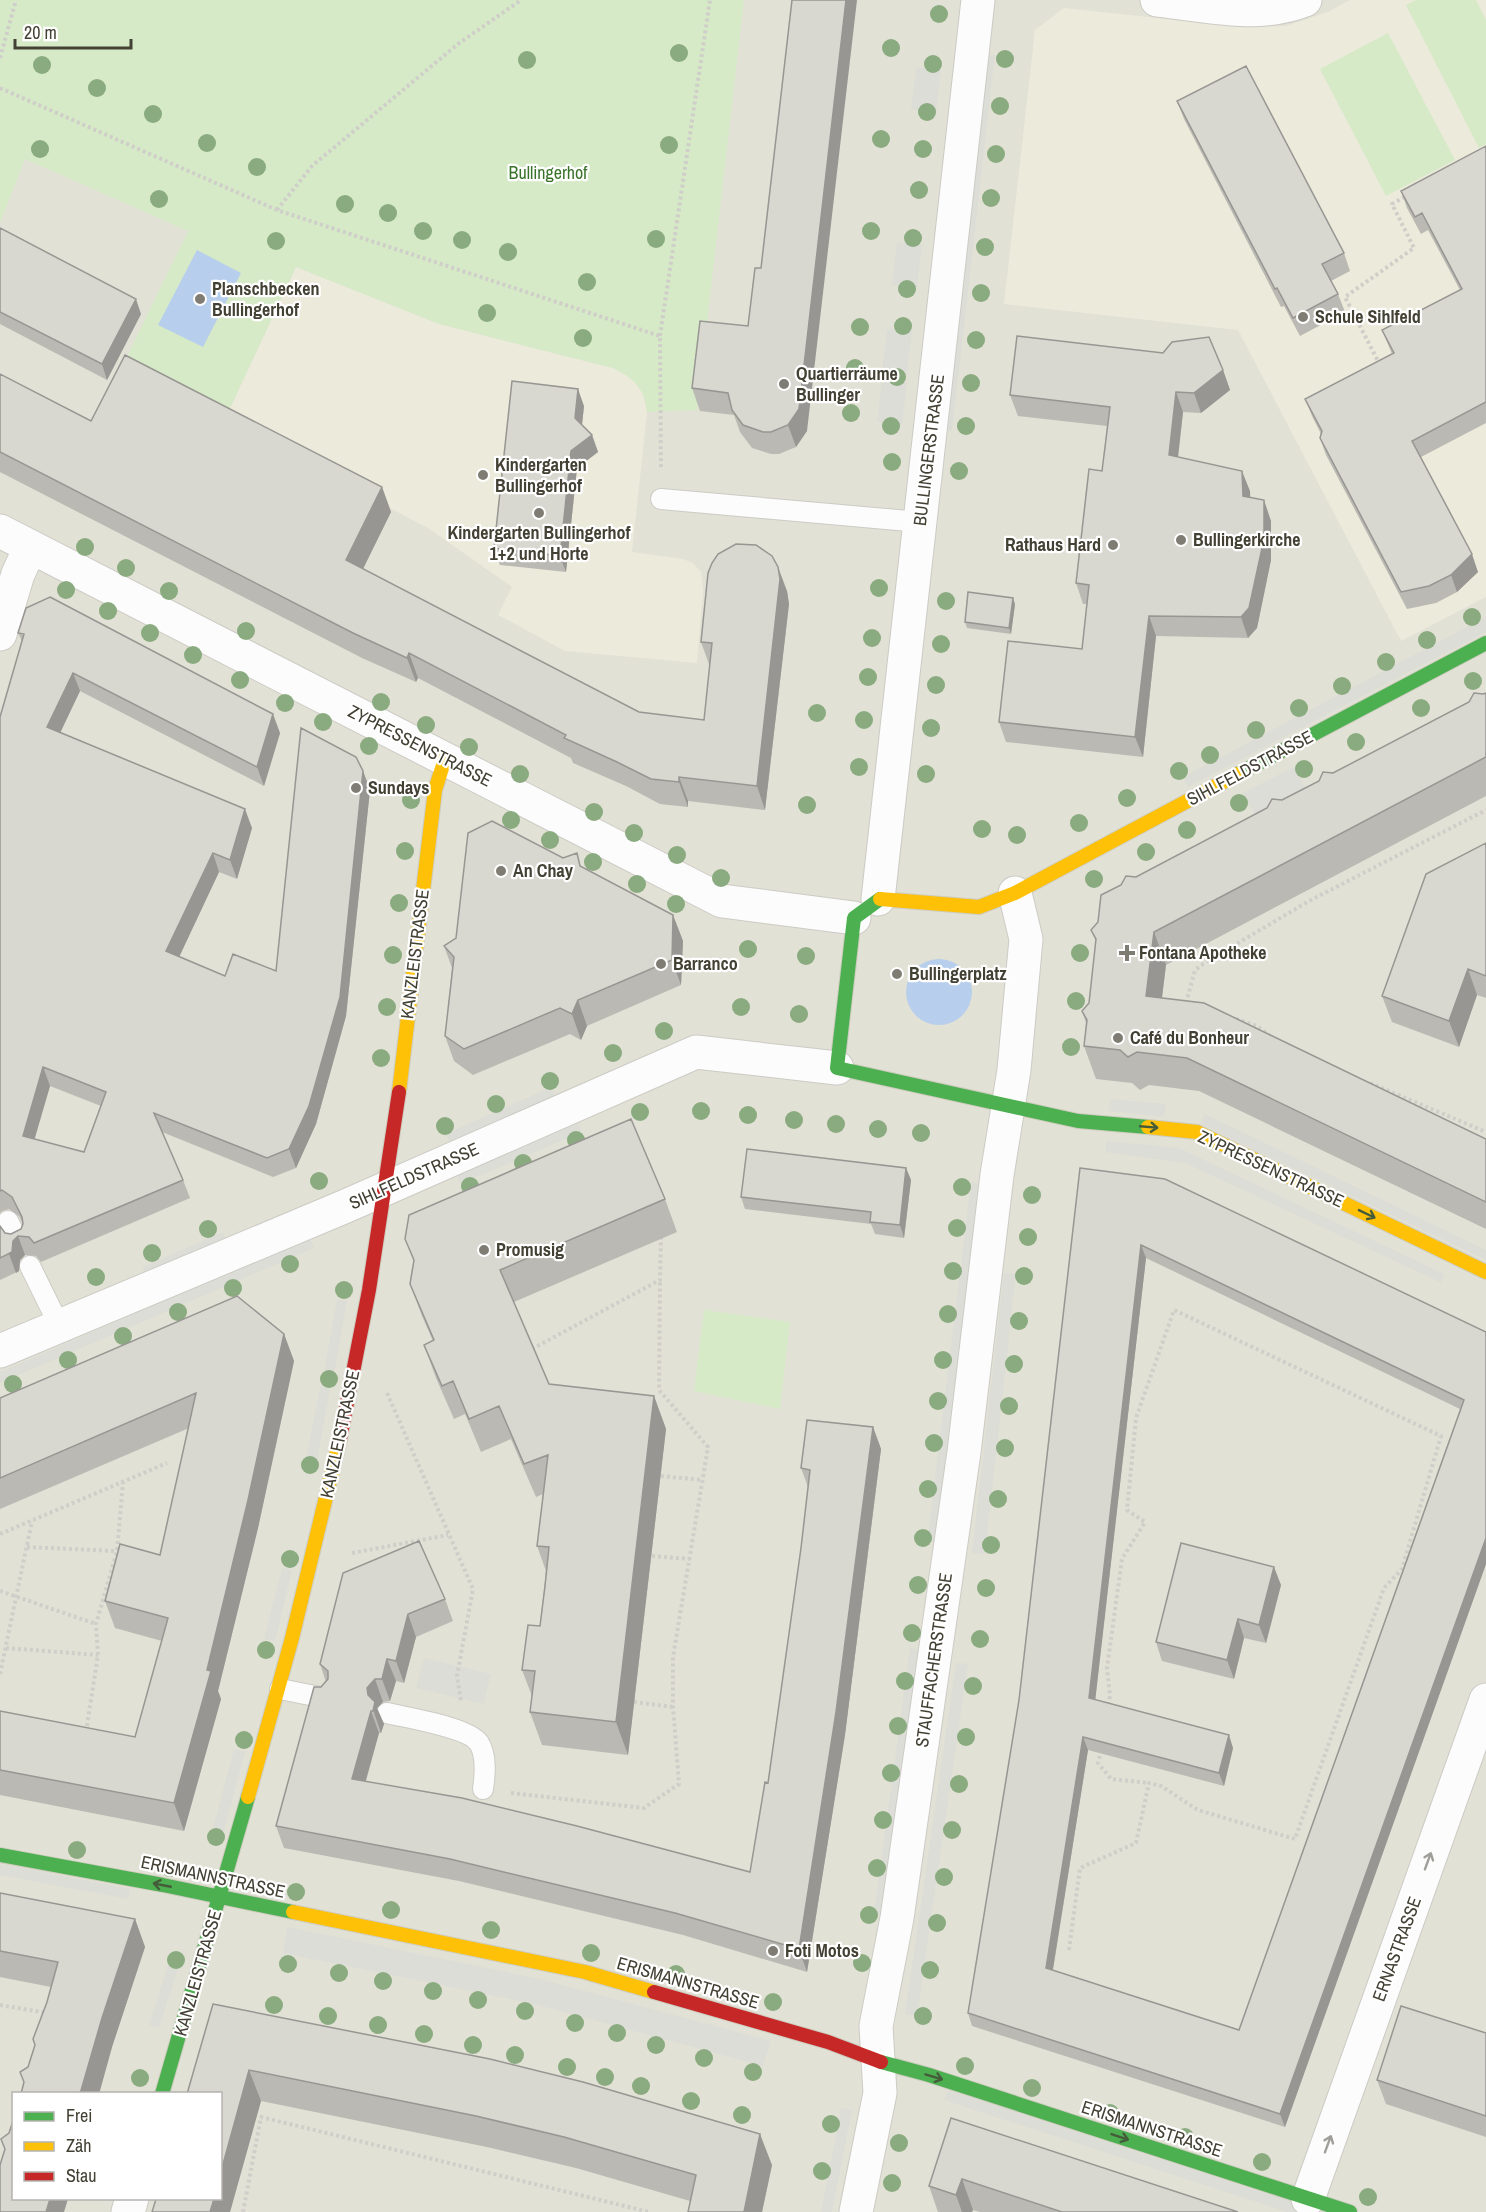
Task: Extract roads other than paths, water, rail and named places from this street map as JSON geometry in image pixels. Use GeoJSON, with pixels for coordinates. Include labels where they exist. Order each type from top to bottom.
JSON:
{"type":"FeatureCollection","features":[{"type":"Feature","properties":{"kind":"street","name":"BULLINGERSTRASSE"},"geometry":{"type":"LineString","coordinates":[[866,909],[920,522],[978,0]]}},
{"type":"Feature","properties":{"kind":"street"},"geometry":{"type":"LineString","coordinates":[[1157,0],[1244,10],[1271,10],[1305,0]]}},
{"type":"Feature","properties":{"kind":"street","name":"ZYPRESSENSTRASSE"},"geometry":{"type":"LineString","coordinates":[[0,531],[722,901],[866,909]]}},
{"type":"Feature","properties":{"kind":"street"},"geometry":{"type":"LineString","coordinates":[[0,634],[18,574],[30,548]]}},
{"type":"Feature","properties":{"kind":"street","name":"SIHLFELDSTRASSE"},"geometry":{"type":"LineString","coordinates":[[1015,893],[1486,643]]}},
{"type":"Feature","properties":{"kind":"street","name":"KANZLEISTRASSE"},"geometry":{"type":"LineString","coordinates":[[163,2092],[280,1689],[314,1553],[351,1384],[387,1187],[435,790],[445,759]]}},
{"type":"Feature","properties":{"kind":"street"},"geometry":{"type":"LineString","coordinates":[[1015,893],[1026,939],[1014,1070],[1008,1107],[837,1068],[866,909],[980,907],[1015,893]]}},
{"type":"Feature","properties":{"kind":"street","name":"SIHLFELDSTRASSE"},"geometry":{"type":"LineString","coordinates":[[0,1351],[346,1206],[696,1052],[837,1068]]}},
{"type":"Feature","properties":{"kind":"street","name":"ZYPRESSENSTRASSE"},"geometry":{"type":"LineString","coordinates":[[1008,1107],[1091,1122],[1197,1132],[1486,1272]]}},
{"type":"Feature","properties":{"kind":"street","name":"STAUFFACHERSTRASSE"},"geometry":{"type":"LineString","coordinates":[[856,2212],[880,2093],[876,2026],[897,1918],[959,1487],[997,1175],[1008,1107]]}},
{"type":"Feature","properties":{"kind":"street","name":"ERNASTRASSE"},"geometry":{"type":"LineString","coordinates":[[1308,2199],[1486,1700]]}},
{"type":"Feature","properties":{"kind":"street","name":"ERISMANNSTRASSE"},"geometry":{"type":"LineString","coordinates":[[0,1855],[220,1897],[585,1972],[828,2042],[878,2061],[929,2075],[1350,2212]]}},
{"type":"Feature","properties":{"kind":"lane"},"geometry":{"type":"LineString","coordinates":[[661,499],[920,522]]}},
{"type":"Feature","properties":{"kind":"lane"},"geometry":{"type":"LineString","coordinates":[[8,1221],[18,1241]]}},
{"type":"Feature","properties":{"kind":"lane"},"geometry":{"type":"LineString","coordinates":[[30,1266],[59,1325]]}},
{"type":"Feature","properties":{"kind":"lane"},"geometry":{"type":"LineString","coordinates":[[280,1689],[325,1698]]}},
{"type":"Feature","properties":{"kind":"lane"},"geometry":{"type":"LineString","coordinates":[[387,1713],[466,1732],[479,1743],[484,1759],[483,1789]]}},
{"type":"Feature","properties":{"kind":"water","name":"Planschbecken Bullingerhof"},"geometry":{"type":"Polygon","coordinates":[[[197,250],[241,273],[203,347],[158,325],[197,250]]]}},
{"type":"Feature","properties":{"kind":"water"},"geometry":{"type":"Polygon","coordinates":[[[945,959],[963,968],[970,979],[972,992],[970,1005],[963,1016],[952,1023],[933,1025],[915,1016],[908,1005],[906,986],[915,968],[926,961],[945,959]]]}},
{"type":"Feature","properties":{"kind":"place","name":"Planschbecken Bullingerhof"},"geometry":{"type":"Point","coordinates":[200,299]}},
{"type":"Feature","properties":{"kind":"place","name":"Schule Sihlfeld"},"geometry":{"type":"Point","coordinates":[1303,317]}},
{"type":"Feature","properties":{"kind":"place","name":"Quartierräume Bullinger"},"geometry":{"type":"Point","coordinates":[784,384]}},
{"type":"Feature","properties":{"kind":"place","name":"Kindergarten Bullingerhof"},"geometry":{"type":"Point","coordinates":[483,475]}},
{"type":"Feature","properties":{"kind":"place","name":"Kindergarten Bullingerhof 1+2 und Horte"},"geometry":{"type":"Point","coordinates":[539,513]}},
{"type":"Feature","properties":{"kind":"place","name":"Bullingerkirche"},"geometry":{"type":"Point","coordinates":[1181,540]}},
{"type":"Feature","properties":{"kind":"place","name":"Rathaus Hard"},"geometry":{"type":"Point","coordinates":[1113,545]}},
{"type":"Feature","properties":{"kind":"place","name":"Sundays"},"geometry":{"type":"Point","coordinates":[356,788]}},
{"type":"Feature","properties":{"kind":"place","name":"An Chay"},"geometry":{"type":"Point","coordinates":[501,871]}},
{"type":"Feature","properties":{"kind":"place","name":"Fontana Apotheke"},"geometry":{"type":"Point","coordinates":[1127,953]}},
{"type":"Feature","properties":{"kind":"place","name":"Barranco"},"geometry":{"type":"Point","coordinates":[661,964]}},
{"type":"Feature","properties":{"kind":"place","name":"Bullingerplatz"},"geometry":{"type":"Point","coordinates":[897,974]}},
{"type":"Feature","properties":{"kind":"place","name":"Café du Bonheur"},"geometry":{"type":"Point","coordinates":[1118,1038]}},
{"type":"Feature","properties":{"kind":"place","name":"Promusig"},"geometry":{"type":"Point","coordinates":[484,1250]}},
{"type":"Feature","properties":{"kind":"place","name":"Foti Motos"},"geometry":{"type":"Point","coordinates":[773,1951]}},
{"type":"Feature","properties":{"kind":"park label","name":"Bullingerhof"},"geometry":{"type":"Point","coordinates":[548,173]}}]}
